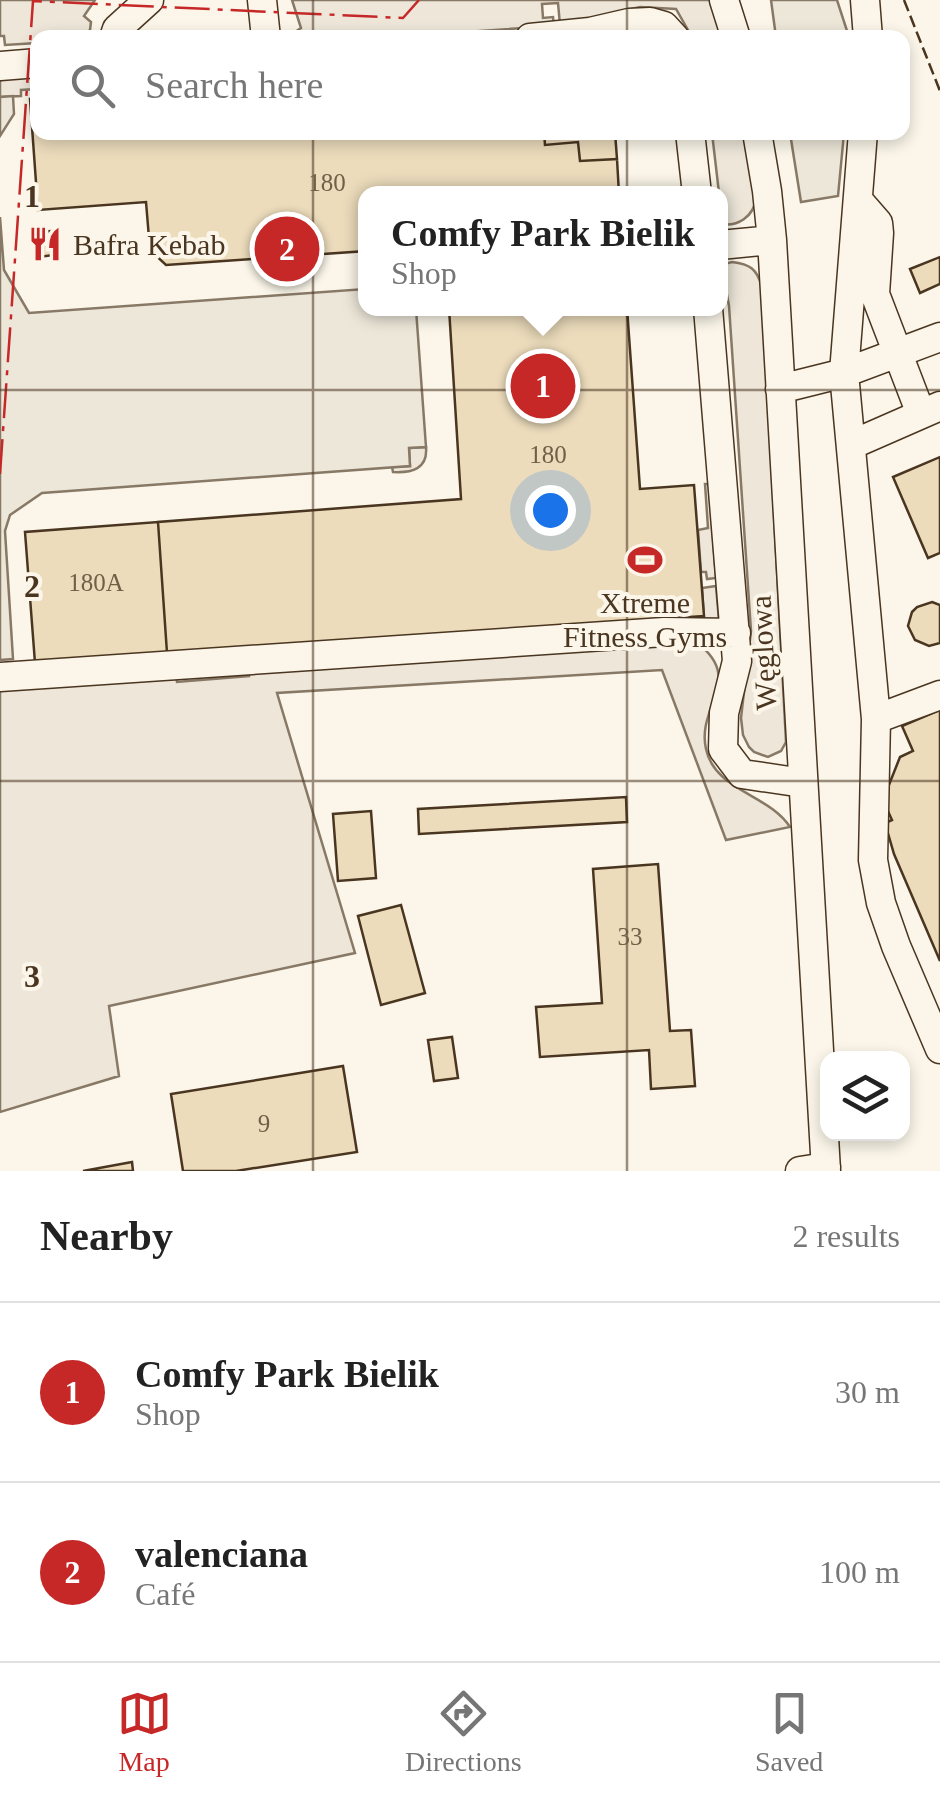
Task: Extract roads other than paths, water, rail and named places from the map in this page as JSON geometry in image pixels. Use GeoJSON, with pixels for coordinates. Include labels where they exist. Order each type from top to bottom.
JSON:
{"type":"FeatureCollection","features":[{"type":"Feature","properties":{"kind":"street"},"geometry":{"type":"LineString","coordinates":[[117,30],[149,0]]}},
{"type":"Feature","properties":{"kind":"street"},"geometry":{"type":"LineString","coordinates":[[262,0],[265,30]]}},
{"type":"Feature","properties":{"kind":"street"},"geometry":{"type":"LineString","coordinates":[[724,0],[733,30]]}},
{"type":"Feature","properties":{"kind":"street"},"geometry":{"type":"LineString","coordinates":[[865,0],[867,30]]}},
{"type":"Feature","properties":{"kind":"street"},"geometry":{"type":"LineString","coordinates":[[599,30],[650,22],[668,30]]}},
{"type":"Feature","properties":{"kind":"street"},"geometry":{"type":"LineString","coordinates":[[0,66],[30,64]]}},
{"type":"Feature","properties":{"kind":"street"},"geometry":{"type":"LineString","coordinates":[[691,140],[696,186]]}},
{"type":"Feature","properties":{"kind":"street","name":"Węglowa"},"geometry":{"type":"LineString","coordinates":[[758,140],[772,240],[803,784],[817,1170]]}},
{"type":"Feature","properties":{"kind":"street"},"geometry":{"type":"LineString","coordinates":[[862,140],[844,373],[876,719],[873,860],[881,903],[896,946],[940,1049]]}},
{"type":"Feature","properties":{"kind":"street"},"geometry":{"type":"LineString","coordinates":[[851,445],[930,410],[897,352],[875,294],[880,233],[878,223],[858,200]]}},
{"type":"Feature","properties":{"kind":"street"},"geometry":{"type":"LineString","coordinates":[[728,244],[772,240]]}},
{"type":"Feature","properties":{"kind":"street"},"geometry":{"type":"LineString","coordinates":[[709,316],[737,661],[724,713],[723,750],[742,774],[803,784]]}},
{"type":"Feature","properties":{"kind":"street"},"geometry":{"type":"LineString","coordinates":[[780,389],[844,373],[940,337]]}},
{"type":"Feature","properties":{"kind":"street"},"geometry":{"type":"LineString","coordinates":[[0,677],[664,632],[736,633]]}},
{"type":"Feature","properties":{"kind":"street"},"geometry":{"type":"LineString","coordinates":[[876,719],[940,695]]}},
{"type":"Feature","properties":{"kind":"place","name":"Bafra Kebab"},"geometry":{"type":"Point","coordinates":[45,244]}},
{"type":"Feature","properties":{"kind":"place","name":"valenciana"},"geometry":{"type":"Point","coordinates":[287,249]}},
{"type":"Feature","properties":{"kind":"place","name":"Comfy Park Bielik"},"geometry":{"type":"Point","coordinates":[543,386]}},
{"type":"Feature","properties":{"kind":"place","name":"Xtreme Fitness Gyms"},"geometry":{"type":"Point","coordinates":[645,560]}}]}
